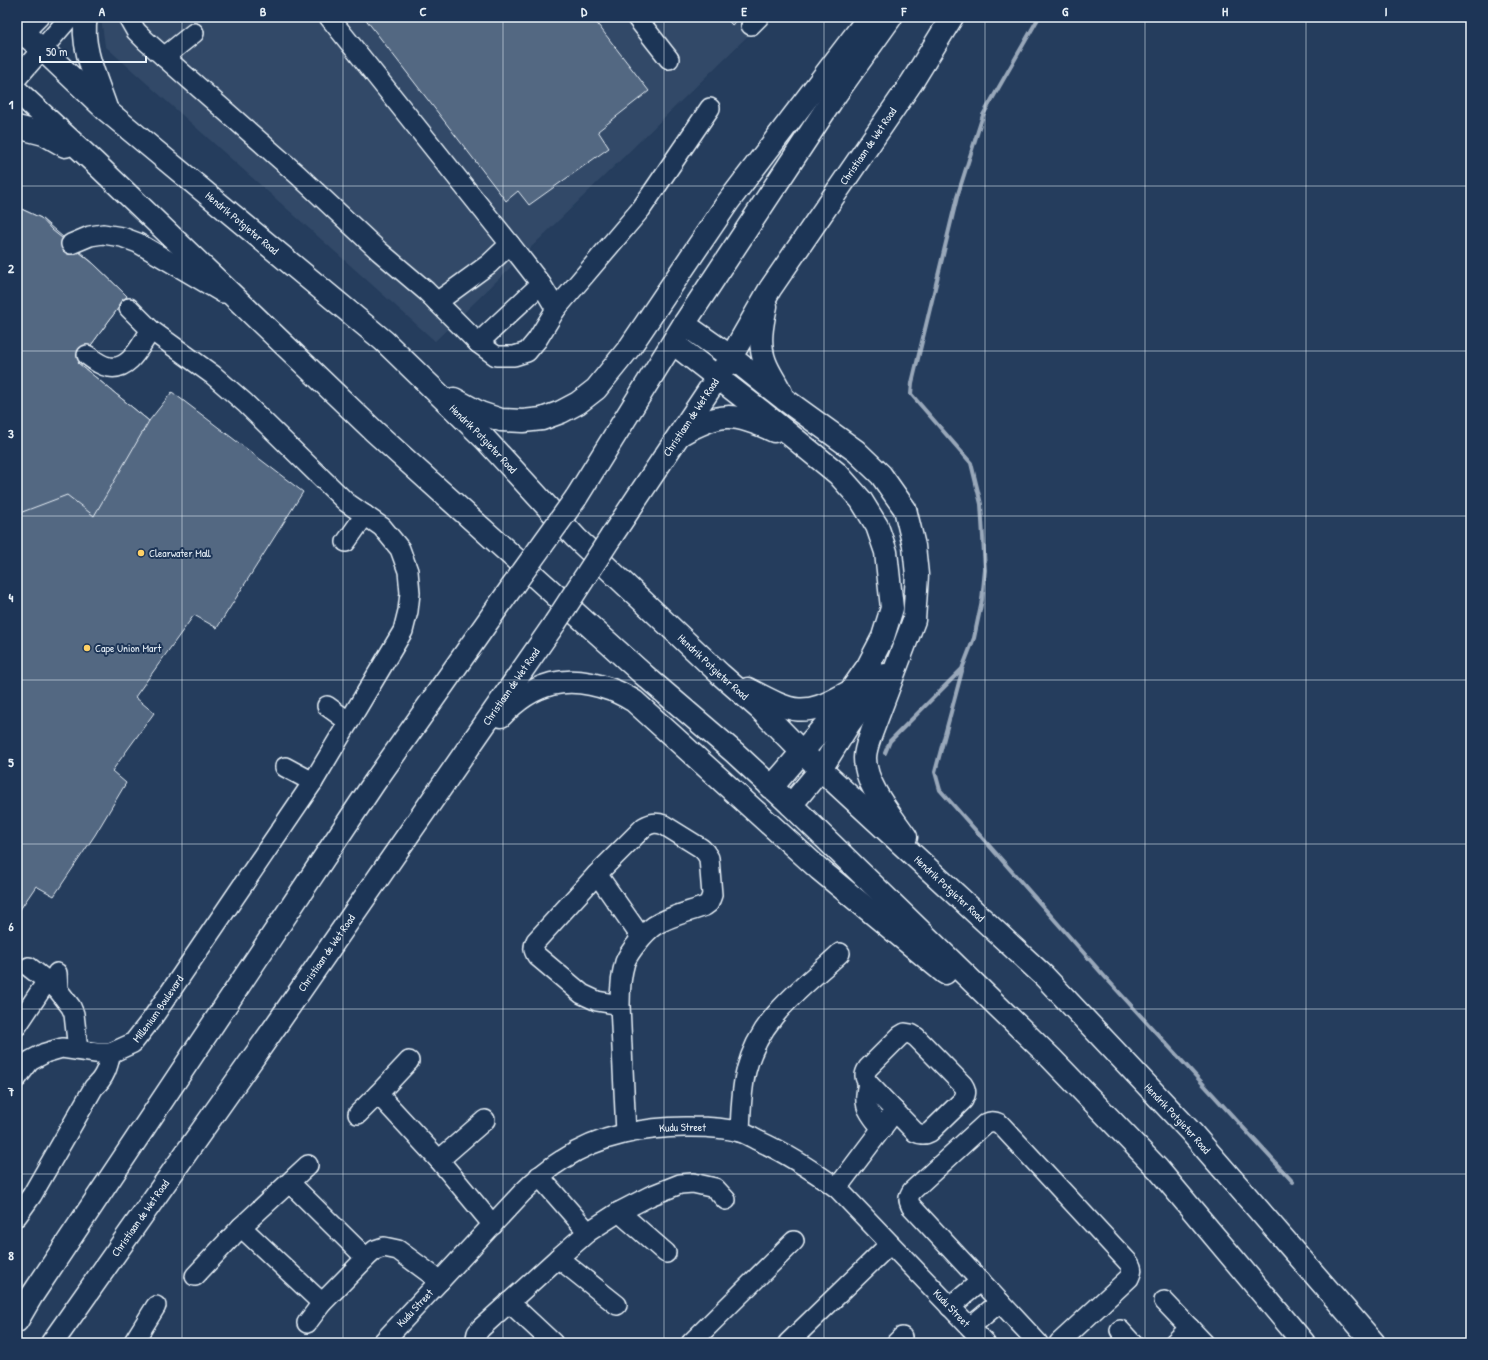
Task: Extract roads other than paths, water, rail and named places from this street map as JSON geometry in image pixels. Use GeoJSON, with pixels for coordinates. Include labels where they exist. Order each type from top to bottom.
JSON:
{"type":"FeatureCollection","features":[{"type":"Feature","properties":{"kind":"main road"},"geometry":{"type":"LineString","coordinates":[[86,17],[84,38],[86,51],[106,110]]}},
{"type":"Feature","properties":{"kind":"main road"},"geometry":{"type":"LineString","coordinates":[[384,341],[457,401],[480,413],[501,420],[523,421],[542,419],[578,404],[596,389],[630,347],[728,202],[869,17]]}},
{"type":"Feature","properties":{"kind":"main road"},"geometry":{"type":"LineString","coordinates":[[17,1321],[24,1303],[374,783],[576,498],[684,324],[836,94],[891,17]]}},
{"type":"Feature","properties":{"kind":"main road","name":"Christiaan de Wet Road"},"geometry":{"type":"LineString","coordinates":[[52,1343],[270,1034],[555,623],[731,357],[770,289],[912,82],[952,17]]}},
{"type":"Feature","properties":{"kind":"main road","name":"Hendrik Potgieter Road"},"geometry":{"type":"LineString","coordinates":[[19,33],[42,49],[106,110],[384,341],[485,439],[576,538],[720,674],[760,709],[802,752],[927,869],[1044,976],[1191,1132],[1374,1343]]}},
{"type":"Feature","properties":{"kind":"main road"},"geometry":{"type":"LineString","coordinates":[[17,91],[95,163],[374,431],[644,675],[735,753],[791,805],[1051,1058],[1158,1169],[1304,1343]]}},
{"type":"Feature","properties":{"kind":"main road"},"geometry":{"type":"LineString","coordinates":[[17,127],[44,134],[95,163]]}},
{"type":"Feature","properties":{"kind":"main road"},"geometry":{"type":"LineString","coordinates":[[770,289],[762,324],[761,343],[764,361],[784,399]]}},
{"type":"Feature","properties":{"kind":"main road"},"geometry":{"type":"LineString","coordinates":[[684,324],[731,357],[784,399],[856,451],[881,475],[905,509],[914,546],[917,575],[914,620],[866,748],[866,766],[870,780],[882,802],[927,869]]}},
{"type":"Feature","properties":{"kind":"main road"},"geometry":{"type":"LineString","coordinates":[[673,343],[762,412],[838,474],[861,500],[877,526],[886,552],[892,608],[883,637],[868,666],[833,716],[772,788]]}},
{"type":"Feature","properties":{"kind":"main road"},"geometry":{"type":"LineString","coordinates":[[680,434],[703,422],[722,417],[738,417],[754,422],[800,444]]}},
{"type":"Feature","properties":{"kind":"main road"},"geometry":{"type":"LineString","coordinates":[[791,805],[821,769],[849,724],[903,652]]}},
{"type":"Feature","properties":{"kind":"main road"},"geometry":{"type":"LineString","coordinates":[[720,674],[787,708],[806,710],[817,708],[850,691]]}},
{"type":"Feature","properties":{"kind":"main road"},"geometry":{"type":"LineString","coordinates":[[444,784],[463,764],[493,724],[510,706],[526,694],[538,688],[568,682],[587,682],[613,690],[634,701],[819,869],[921,954],[1051,1058]]}},
{"type":"Feature","properties":{"kind":"street"},"geometry":{"type":"LineString","coordinates":[[19,33],[39,17]]}},
{"type":"Feature","properties":{"kind":"street"},"geometry":{"type":"LineString","coordinates":[[17,78],[70,17]]}},
{"type":"Feature","properties":{"kind":"street"},"geometry":{"type":"LineString","coordinates":[[128,17],[136,31],[164,57],[426,291],[478,343],[496,356],[514,356],[527,352],[537,340],[556,310],[641,209],[710,108]]}},
{"type":"Feature","properties":{"kind":"street"},"geometry":{"type":"LineString","coordinates":[[330,17],[541,284],[556,310]]}},
{"type":"Feature","properties":{"kind":"street"},"geometry":{"type":"LineString","coordinates":[[636,17],[669,59]]}},
{"type":"Feature","properties":{"kind":"street"},"geometry":{"type":"LineString","coordinates":[[164,57],[194,34]]}},
{"type":"Feature","properties":{"kind":"street"},"geometry":{"type":"LineString","coordinates":[[71,244],[90,236],[104,234],[122,237],[138,243],[243,304]]}},
{"type":"Feature","properties":{"kind":"street"},"geometry":{"type":"LineString","coordinates":[[437,302],[484,268],[510,244]]}},
{"type":"Feature","properties":{"kind":"street"},"geometry":{"type":"LineString","coordinates":[[478,343],[541,284]]}},
{"type":"Feature","properties":{"kind":"street","name":"Millenium Boulevard"},"geometry":{"type":"LineString","coordinates":[[17,1078],[30,1061],[45,1052],[62,1048],[95,1052],[133,1043],[151,1020],[229,907],[313,782],[403,631],[408,611],[410,593],[408,571],[400,550],[382,527],[346,502],[213,375],[151,330],[129,308]]}},
{"type":"Feature","properties":{"kind":"street"},"geometry":{"type":"LineString","coordinates":[[87,355],[100,364],[109,367],[118,367],[132,358],[151,330]]}},
{"type":"Feature","properties":{"kind":"street"},"geometry":{"type":"LineString","coordinates":[[346,542],[365,515]]}},
{"type":"Feature","properties":{"kind":"street"},"geometry":{"type":"LineString","coordinates":[[326,706],[349,722]]}},
{"type":"Feature","properties":{"kind":"street"},"geometry":{"type":"LineString","coordinates":[[285,767],[313,782]]}},
{"type":"Feature","properties":{"kind":"street"},"geometry":{"type":"LineString","coordinates":[[620,1005],[598,1001],[582,994],[537,956],[534,951],[534,946],[536,941],[644,827],[657,823],[664,825],[706,852],[710,864],[712,895],[709,904],[654,926],[641,937],[626,962],[621,988],[620,1005],[626,1133]]}},
{"type":"Feature","properties":{"kind":"street"},"geometry":{"type":"LineString","coordinates":[[598,874],[641,937]]}},
{"type":"Feature","properties":{"kind":"street"},"geometry":{"type":"LineString","coordinates":[[740,1132],[742,1090],[746,1072],[754,1047],[764,1028],[785,1002],[840,953]]}},
{"type":"Feature","properties":{"kind":"street"},"geometry":{"type":"LineString","coordinates":[[17,1216],[32,1195],[94,1087],[95,1052],[71,1007],[54,981],[29,967]]}},
{"type":"Feature","properties":{"kind":"street"},"geometry":{"type":"LineString","coordinates":[[17,1026],[54,981]]}},
{"type":"Feature","properties":{"kind":"street"},"geometry":{"type":"LineString","coordinates":[[911,1034],[916,1036],[963,1085],[966,1090],[966,1095],[963,1100],[926,1135],[920,1135],[915,1132],[895,1111],[868,1083],[865,1078],[865,1073],[868,1068],[900,1036],[911,1034]]}},
{"type":"Feature","properties":{"kind":"street"},"geometry":{"type":"LineString","coordinates":[[358,1114],[410,1062]]}},
{"type":"Feature","properties":{"kind":"street"},"geometry":{"type":"LineString","coordinates":[[868,1083],[865,1094],[866,1106],[882,1129]]}},
{"type":"Feature","properties":{"kind":"street"},"geometry":{"type":"LineString","coordinates":[[378,1094],[438,1160],[493,1225]]}},
{"type":"Feature","properties":{"kind":"street"},"geometry":{"type":"LineString","coordinates":[[837,1188],[895,1111]]}},
{"type":"Feature","properties":{"kind":"street"},"geometry":{"type":"LineString","coordinates":[[438,1160],[485,1120]]}},
{"type":"Feature","properties":{"kind":"street"},"geometry":{"type":"LineString","coordinates":[[1038,1343],[908,1202],[909,1196],[912,1192],[990,1121],[995,1121],[1000,1124],[1130,1263],[1132,1268],[1132,1274],[1129,1278],[1058,1343]]}},
{"type":"Feature","properties":{"kind":"street","name":"Kudu Street"},"geometry":{"type":"LineString","coordinates":[[382,1343],[539,1176],[562,1159],[591,1144],[626,1133],[670,1126],[708,1127],[740,1132],[781,1151],[815,1172],[837,1188],[985,1343]]}},
{"type":"Feature","properties":{"kind":"street"},"geometry":{"type":"LineString","coordinates":[[195,1276],[241,1227],[308,1165]]}},
{"type":"Feature","properties":{"kind":"street"},"geometry":{"type":"LineString","coordinates":[[539,1176],[588,1232]]}},
{"type":"Feature","properties":{"kind":"street"},"geometry":{"type":"LineString","coordinates":[[290,1183],[366,1258]]}},
{"type":"Feature","properties":{"kind":"street"},"geometry":{"type":"LineString","coordinates":[[475,1343],[477,1333],[509,1302],[588,1232],[619,1212],[650,1196],[680,1184],[693,1183],[715,1188],[726,1200]]}},
{"type":"Feature","properties":{"kind":"street"},"geometry":{"type":"LineString","coordinates":[[619,1212],[666,1253]]}},
{"type":"Feature","properties":{"kind":"street"},"geometry":{"type":"LineString","coordinates":[[241,1227],[322,1303]]}},
{"type":"Feature","properties":{"kind":"street"},"geometry":{"type":"LineString","coordinates":[[691,1343],[794,1241]]}},
{"type":"Feature","properties":{"kind":"street"},"geometry":{"type":"LineString","coordinates":[[788,1343],[890,1244]]}},
{"type":"Feature","properties":{"kind":"street"},"geometry":{"type":"LineString","coordinates":[[307,1323],[322,1303],[366,1258],[375,1250],[384,1247],[398,1250],[440,1281]]}},
{"type":"Feature","properties":{"kind":"street"},"geometry":{"type":"LineString","coordinates":[[558,1258],[617,1304]]}},
{"type":"Feature","properties":{"kind":"street"},"geometry":{"type":"LineString","coordinates":[[950,1307],[981,1281]]}},
{"type":"Feature","properties":{"kind":"street"},"geometry":{"type":"LineString","coordinates":[[1164,1301],[1204,1343]]}},
{"type":"Feature","properties":{"kind":"street"},"geometry":{"type":"LineString","coordinates":[[509,1302],[552,1343]]}},
{"type":"Feature","properties":{"kind":"street"},"geometry":{"type":"LineString","coordinates":[[970,1327],[1000,1302]]}},
{"type":"Feature","properties":{"kind":"street"},"geometry":{"type":"LineString","coordinates":[[135,1342],[156,1306]]}},
{"type":"Feature","properties":{"kind":"street"},"geometry":{"type":"LineString","coordinates":[[1174,1343],[1190,1328]]}},
{"type":"Feature","properties":{"kind":"waterway"},"geometry":{"type":"LineString","coordinates":[[885,753],[890,741],[962,669],[974,638],[982,600],[985,570],[981,504],[971,463],[911,394],[912,383],[957,197],[983,115],[1039,17]]}},
{"type":"Feature","properties":{"kind":"waterway"},"geometry":{"type":"LineString","coordinates":[[962,671],[935,772],[940,790],[1105,977],[1293,1182]]}},
{"type":"Feature","properties":{"kind":"place","name":"Clearwater Mall"},"geometry":{"type":"Point","coordinates":[141,553]}},
{"type":"Feature","properties":{"kind":"place","name":"Cape Union Mart"},"geometry":{"type":"Point","coordinates":[87,648]}}]}
